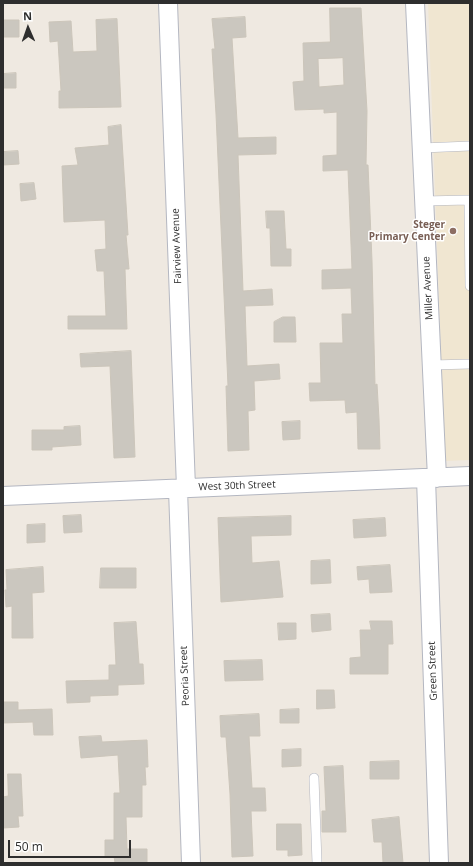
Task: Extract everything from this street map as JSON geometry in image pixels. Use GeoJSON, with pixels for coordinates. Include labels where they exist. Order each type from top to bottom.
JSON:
{"type":"FeatureCollection","features":[{"type":"Feature","properties":{"kind":"street","name":"Fairview Avenue"},"geometry":{"type":"LineString","coordinates":[[168,3],[182,488]]}},
{"type":"Feature","properties":{"kind":"street","name":"Miller Avenue"},"geometry":{"type":"LineString","coordinates":[[415,3],[432,365],[432,478]]}},
{"type":"Feature","properties":{"kind":"street","name":"West 30th Street"},"geometry":{"type":"LineString","coordinates":[[3,496],[470,476]]}},
{"type":"Feature","properties":{"kind":"street","name":"Green Street"},"geometry":{"type":"LineString","coordinates":[[432,478],[439,863]]}},
{"type":"Feature","properties":{"kind":"street","name":"Peoria Street"},"geometry":{"type":"LineString","coordinates":[[182,488],[192,863]]}},
{"type":"Feature","properties":{"kind":"lane"},"geometry":{"type":"LineString","coordinates":[[422,148],[470,146]]}},
{"type":"Feature","properties":{"kind":"lane"},"geometry":{"type":"LineString","coordinates":[[424,201],[468,200],[470,286]]}},
{"type":"Feature","properties":{"kind":"lane"},"geometry":{"type":"LineString","coordinates":[[432,365],[470,364]]}},
{"type":"Feature","properties":{"kind":"lane"},"geometry":{"type":"LineString","coordinates":[[314,778],[317,863]]}},
{"type":"Feature","properties":{"kind":"shaded area","name":"Steger Primary Center"},"geometry":{"type":"Polygon","coordinates":[[[428,3],[470,3],[470,460],[445,461],[428,3]]]}},
{"type":"Feature","properties":{"kind":"building"},"geometry":{"type":"Polygon","coordinates":[[[330,8],[361,8],[367,111],[366,165],[368,165],[372,261],[375,385],[377,384],[380,449],[358,449],[357,412],[346,413],[345,400],[310,401],[309,383],[321,383],[320,343],[343,343],[342,314],[352,314],[351,288],[322,289],[322,270],[352,269],[348,170],[323,171],[323,156],[337,155],[337,112],[324,113],[324,109],[295,110],[293,82],[304,81],[303,43],[330,42],[330,8]],[[343,58],[318,59],[319,87],[344,85],[343,58]]]}},
{"type":"Feature","properties":{"kind":"building"},"geometry":{"type":"Polygon","coordinates":[[[245,17],[246,37],[232,38],[238,138],[276,137],[276,154],[238,155],[243,291],[272,289],[273,305],[245,306],[247,366],[279,364],[280,379],[254,381],[255,410],[248,411],[249,450],[228,451],[226,386],[228,386],[212,49],[215,49],[212,19],[245,17]]]}},
{"type":"Feature","properties":{"kind":"building"},"geometry":{"type":"Polygon","coordinates":[[[117,19],[121,107],[59,108],[59,91],[61,91],[58,41],[50,42],[49,22],[71,21],[73,52],[97,51],[96,20],[117,19]]]}},
{"type":"Feature","properties":{"kind":"building"},"geometry":{"type":"Polygon","coordinates":[[[3,20],[19,20],[19,37],[3,37],[3,20]]]}},
{"type":"Feature","properties":{"kind":"building"},"geometry":{"type":"Polygon","coordinates":[[[16,73],[16,88],[3,88],[3,74],[16,73]]]}},
{"type":"Feature","properties":{"kind":"building"},"geometry":{"type":"Polygon","coordinates":[[[121,125],[129,269],[125,269],[127,329],[68,329],[68,316],[106,316],[104,271],[97,271],[95,250],[106,249],[105,220],[64,222],[62,166],[78,165],[75,148],[109,145],[108,127],[121,125]]]}},
{"type":"Feature","properties":{"kind":"building"},"geometry":{"type":"Polygon","coordinates":[[[18,151],[19,164],[3,165],[3,152],[18,151]]]}},
{"type":"Feature","properties":{"kind":"building"},"geometry":{"type":"Polygon","coordinates":[[[34,183],[36,199],[21,201],[20,184],[34,183]]]}},
{"type":"Feature","properties":{"kind":"building"},"geometry":{"type":"Polygon","coordinates":[[[266,211],[284,211],[286,249],[291,249],[291,266],[271,266],[270,228],[267,228],[266,211]]]}},
{"type":"Feature","properties":{"kind":"building"},"geometry":{"type":"Polygon","coordinates":[[[283,317],[295,317],[296,342],[274,342],[274,322],[283,317]]]}},
{"type":"Feature","properties":{"kind":"building"},"geometry":{"type":"Polygon","coordinates":[[[131,351],[135,457],[114,458],[110,366],[81,367],[80,354],[131,351]]]}},
{"type":"Feature","properties":{"kind":"building"},"geometry":{"type":"Polygon","coordinates":[[[300,421],[300,439],[283,440],[282,422],[300,421]]]}},
{"type":"Feature","properties":{"kind":"building"},"geometry":{"type":"Polygon","coordinates":[[[80,426],[81,445],[52,447],[52,450],[32,450],[32,430],[64,430],[64,427],[80,426]]]}},
{"type":"Feature","properties":{"kind":"building"},"geometry":{"type":"Polygon","coordinates":[[[81,515],[82,532],[64,533],[63,516],[81,515]]]}},
{"type":"Feature","properties":{"kind":"building"},"geometry":{"type":"Polygon","coordinates":[[[291,516],[291,535],[251,536],[252,563],[279,561],[283,597],[221,602],[218,518],[291,516]]]}},
{"type":"Feature","properties":{"kind":"building"},"geometry":{"type":"Polygon","coordinates":[[[385,518],[386,536],[354,538],[353,520],[385,518]]]}},
{"type":"Feature","properties":{"kind":"building"},"geometry":{"type":"Polygon","coordinates":[[[45,524],[45,542],[27,543],[27,525],[45,524]]]}},
{"type":"Feature","properties":{"kind":"building"},"geometry":{"type":"Polygon","coordinates":[[[330,560],[331,583],[311,584],[311,561],[330,560]]]}},
{"type":"Feature","properties":{"kind":"building"},"geometry":{"type":"Polygon","coordinates":[[[390,565],[392,592],[370,593],[369,579],[358,580],[357,567],[390,565]]]}},
{"type":"Feature","properties":{"kind":"building"},"geometry":{"type":"Polygon","coordinates":[[[43,567],[44,592],[32,593],[33,638],[12,638],[12,606],[6,607],[6,570],[43,567]]]}},
{"type":"Feature","properties":{"kind":"building"},"geometry":{"type":"Polygon","coordinates":[[[101,568],[136,568],[136,588],[100,588],[101,568]]]}},
{"type":"Feature","properties":{"kind":"building"},"geometry":{"type":"Polygon","coordinates":[[[330,614],[331,630],[312,632],[311,615],[330,614]]]}},
{"type":"Feature","properties":{"kind":"building"},"geometry":{"type":"Polygon","coordinates":[[[370,621],[392,621],[393,644],[388,644],[388,674],[350,674],[350,658],[361,657],[360,630],[371,630],[370,621]]]}},
{"type":"Feature","properties":{"kind":"building"},"geometry":{"type":"Polygon","coordinates":[[[136,622],[139,664],[143,664],[144,684],[118,685],[118,695],[90,696],[90,702],[67,703],[66,681],[109,680],[109,665],[116,665],[114,623],[136,622]]]}},
{"type":"Feature","properties":{"kind":"building"},"geometry":{"type":"Polygon","coordinates":[[[278,623],[296,623],[296,639],[279,640],[278,623]]]}},
{"type":"Feature","properties":{"kind":"building"},"geometry":{"type":"Polygon","coordinates":[[[262,660],[263,680],[225,681],[224,661],[262,660]]]}},
{"type":"Feature","properties":{"kind":"building"},"geometry":{"type":"Polygon","coordinates":[[[317,690],[334,690],[335,708],[317,709],[317,690]]]}},
{"type":"Feature","properties":{"kind":"building"},"geometry":{"type":"Polygon","coordinates":[[[3,702],[18,702],[18,710],[52,709],[53,735],[34,735],[33,722],[3,723],[3,702]]]}},
{"type":"Feature","properties":{"kind":"building"},"geometry":{"type":"Polygon","coordinates":[[[299,709],[299,723],[280,723],[280,710],[299,709]]]}},
{"type":"Feature","properties":{"kind":"building"},"geometry":{"type":"Polygon","coordinates":[[[259,714],[260,736],[249,736],[252,788],[265,788],[266,811],[251,811],[253,856],[232,857],[226,737],[221,737],[220,716],[259,714]]]}},
{"type":"Feature","properties":{"kind":"building"},"geometry":{"type":"Polygon","coordinates":[[[101,736],[102,742],[147,740],[148,767],[145,767],[146,785],[142,785],[142,817],[126,817],[127,849],[147,849],[147,863],[115,863],[114,856],[105,856],[105,840],[114,840],[114,793],[120,793],[118,755],[81,758],[79,737],[101,736]]]}},
{"type":"Feature","properties":{"kind":"building"},"geometry":{"type":"Polygon","coordinates":[[[301,749],[301,766],[282,767],[282,750],[301,749]]]}},
{"type":"Feature","properties":{"kind":"building"},"geometry":{"type":"Polygon","coordinates":[[[399,761],[399,779],[370,779],[370,762],[399,761]]]}},
{"type":"Feature","properties":{"kind":"building"},"geometry":{"type":"Polygon","coordinates":[[[343,766],[346,832],[322,832],[322,811],[326,811],[324,767],[343,766]]]}},
{"type":"Feature","properties":{"kind":"building"},"geometry":{"type":"Polygon","coordinates":[[[8,774],[21,774],[23,816],[18,816],[19,827],[3,828],[3,797],[8,796],[8,774]]]}},
{"type":"Feature","properties":{"kind":"building"},"geometry":{"type":"Polygon","coordinates":[[[399,817],[403,863],[383,863],[382,842],[374,842],[372,820],[399,817]]]}},
{"type":"Feature","properties":{"kind":"building"},"geometry":{"type":"Polygon","coordinates":[[[277,824],[301,824],[302,855],[288,856],[288,850],[277,850],[277,824]]]}},
{"type":"Feature","properties":{"kind":"place","name":"Steger Primary Center"},"geometry":{"type":"Point","coordinates":[453,231]}}]}
